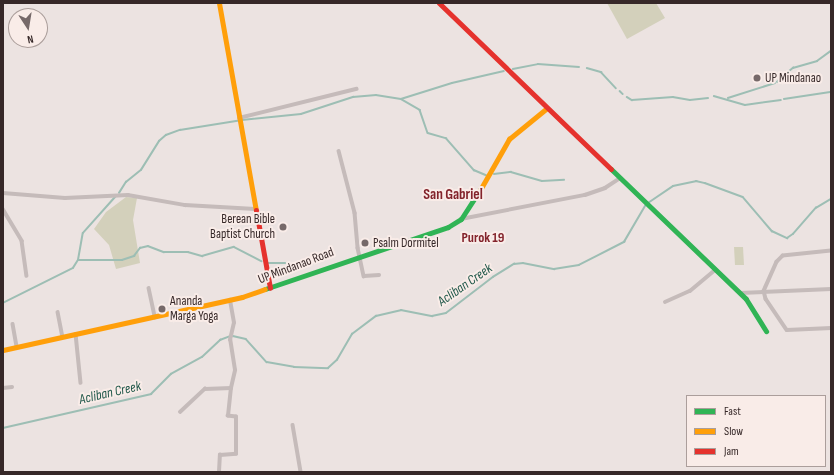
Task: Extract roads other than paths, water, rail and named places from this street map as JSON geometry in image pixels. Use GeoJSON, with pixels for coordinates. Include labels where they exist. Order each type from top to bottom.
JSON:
{"type":"FeatureCollection","features":[{"type":"Feature","properties":{"kind":"street"},"geometry":{"type":"LineString","coordinates":[[219,3],[270,288]]}},
{"type":"Feature","properties":{"kind":"street"},"geometry":{"type":"LineString","coordinates":[[439,3],[619,179],[740,293],[754,309],[766,331]]}},
{"type":"Feature","properties":{"kind":"street"},"geometry":{"type":"LineString","coordinates":[[239,118],[356,89]]}},
{"type":"Feature","properties":{"kind":"street","name":"UP Mindanao Road"},"geometry":{"type":"LineString","coordinates":[[3,350],[230,300],[270,288],[359,255],[448,227],[461,219],[480,192],[509,139],[546,107]]}},
{"type":"Feature","properties":{"kind":"street"},"geometry":{"type":"LineString","coordinates":[[339,151],[356,218],[359,255],[364,276],[379,275]]}},
{"type":"Feature","properties":{"kind":"street"},"geometry":{"type":"LineString","coordinates":[[461,219],[585,195],[605,188],[619,179]]}},
{"type":"Feature","properties":{"kind":"street"},"geometry":{"type":"LineString","coordinates":[[3,193],[65,198],[128,195],[185,205],[255,209]]}},
{"type":"Feature","properties":{"kind":"street"},"geometry":{"type":"LineString","coordinates":[[3,210],[22,241],[27,276]]}},
{"type":"Feature","properties":{"kind":"street"},"geometry":{"type":"LineString","coordinates":[[831,251],[783,256],[777,262],[764,291],[768,302],[787,330],[831,328]]}},
{"type":"Feature","properties":{"kind":"street"},"geometry":{"type":"LineString","coordinates":[[665,302],[690,291],[715,270]]}},
{"type":"Feature","properties":{"kind":"street"},"geometry":{"type":"LineString","coordinates":[[149,288],[155,317]]}},
{"type":"Feature","properties":{"kind":"street"},"geometry":{"type":"LineString","coordinates":[[740,293],[831,289]]}},
{"type":"Feature","properties":{"kind":"street"},"geometry":{"type":"LineString","coordinates":[[219,472],[220,455],[236,454],[236,416],[228,416],[230,388],[235,370],[230,340],[234,323],[230,300]]}},
{"type":"Feature","properties":{"kind":"street"},"geometry":{"type":"LineString","coordinates":[[58,312],[63,337]]}},
{"type":"Feature","properties":{"kind":"street"},"geometry":{"type":"LineString","coordinates":[[13,324],[17,347]]}},
{"type":"Feature","properties":{"kind":"street"},"geometry":{"type":"LineString","coordinates":[[76,334],[81,383]]}},
{"type":"Feature","properties":{"kind":"street"},"geometry":{"type":"LineString","coordinates":[[3,388],[12,387]]}},
{"type":"Feature","properties":{"kind":"street"},"geometry":{"type":"LineString","coordinates":[[180,412],[205,389],[230,388]]}},
{"type":"Feature","properties":{"kind":"street"},"geometry":{"type":"LineString","coordinates":[[293,425],[301,472]]}},
{"type":"Feature","properties":{"kind":"waterway"},"geometry":{"type":"LineString","coordinates":[[781,78],[793,68],[817,61],[831,51]]}},
{"type":"Feature","properties":{"kind":"waterway"},"geometry":{"type":"LineString","coordinates":[[513,69],[538,64],[579,67]]}},
{"type":"Feature","properties":{"kind":"waterway"},"geometry":{"type":"LineString","coordinates":[[587,68],[601,72],[616,88]]}},
{"type":"Feature","properties":{"kind":"waterway"},"geometry":{"type":"LineString","coordinates":[[242,120],[301,114],[353,97],[376,95],[401,99],[452,83],[504,71]]}},
{"type":"Feature","properties":{"kind":"waterway"},"geometry":{"type":"LineString","coordinates":[[728,98],[775,83]]}},
{"type":"Feature","properties":{"kind":"waterway"},"geometry":{"type":"LineString","coordinates":[[620,91],[623,94]]}},
{"type":"Feature","properties":{"kind":"waterway"},"geometry":{"type":"LineString","coordinates":[[784,99],[831,92]]}},
{"type":"Feature","properties":{"kind":"waterway"},"geometry":{"type":"LineString","coordinates":[[714,96],[745,105],[781,100]]}},
{"type":"Feature","properties":{"kind":"waterway"},"geometry":{"type":"LineString","coordinates":[[627,97],[632,100],[673,97],[690,100],[708,98]]}},
{"type":"Feature","properties":{"kind":"waterway"},"geometry":{"type":"LineString","coordinates":[[401,99],[420,110],[428,133],[446,138],[474,170],[486,175]]}},
{"type":"Feature","properties":{"kind":"waterway"},"geometry":{"type":"LineString","coordinates":[[119,193],[126,182],[141,170],[159,141],[166,135],[180,130],[237,121]]}},
{"type":"Feature","properties":{"kind":"waterway"},"geometry":{"type":"LineString","coordinates":[[494,174],[511,172],[542,181],[564,180]]}},
{"type":"Feature","properties":{"kind":"waterway","name":"Acliban Creek"},"geometry":{"type":"LineString","coordinates":[[648,203],[673,186],[696,181],[705,183],[743,197],[772,231],[787,238],[793,234],[816,208],[831,199]]}},
{"type":"Feature","properties":{"kind":"waterway"},"geometry":{"type":"LineString","coordinates":[[3,303],[73,268],[78,260],[83,233],[116,196]]}},
{"type":"Feature","properties":{"kind":"waterway","name":"Acliban Creek"},"geometry":{"type":"LineString","coordinates":[[233,336],[246,339],[267,362],[294,367],[328,368],[337,360],[352,334],[376,316],[401,310],[432,316],[446,313],[493,277],[514,264],[523,263],[554,269],[579,265],[624,242],[645,206]]}},
{"type":"Feature","properties":{"kind":"waterway"},"geometry":{"type":"LineString","coordinates":[[78,260],[122,260],[134,256],[140,248],[148,246],[164,252],[188,252],[202,256],[234,247],[262,261]]}},
{"type":"Feature","properties":{"kind":"waterway"},"geometry":{"type":"LineString","coordinates":[[267,263],[285,263]]}},
{"type":"Feature","properties":{"kind":"waterway","name":"Acliban Creek"},"geometry":{"type":"LineString","coordinates":[[3,428],[151,394],[171,374],[202,357],[220,340],[228,337]]}},
{"type":"Feature","properties":{"kind":"place","name":"UP Mindanao"},"geometry":{"type":"Point","coordinates":[757,78]}},
{"type":"Feature","properties":{"kind":"place","name":"Berean Bible Baptist Church"},"geometry":{"type":"Point","coordinates":[283,227]}},
{"type":"Feature","properties":{"kind":"place","name":"Psalm Dormitel"},"geometry":{"type":"Point","coordinates":[365,243]}},
{"type":"Feature","properties":{"kind":"place","name":"Ananda Marga Yoga"},"geometry":{"type":"Point","coordinates":[162,309]}},
{"type":"Feature","properties":{"kind":"district","name":"San Gabriel"},"geometry":{"type":"Point","coordinates":[453,195]}},
{"type":"Feature","properties":{"kind":"district","name":"Purok 19"},"geometry":{"type":"Point","coordinates":[483,238]}}]}
